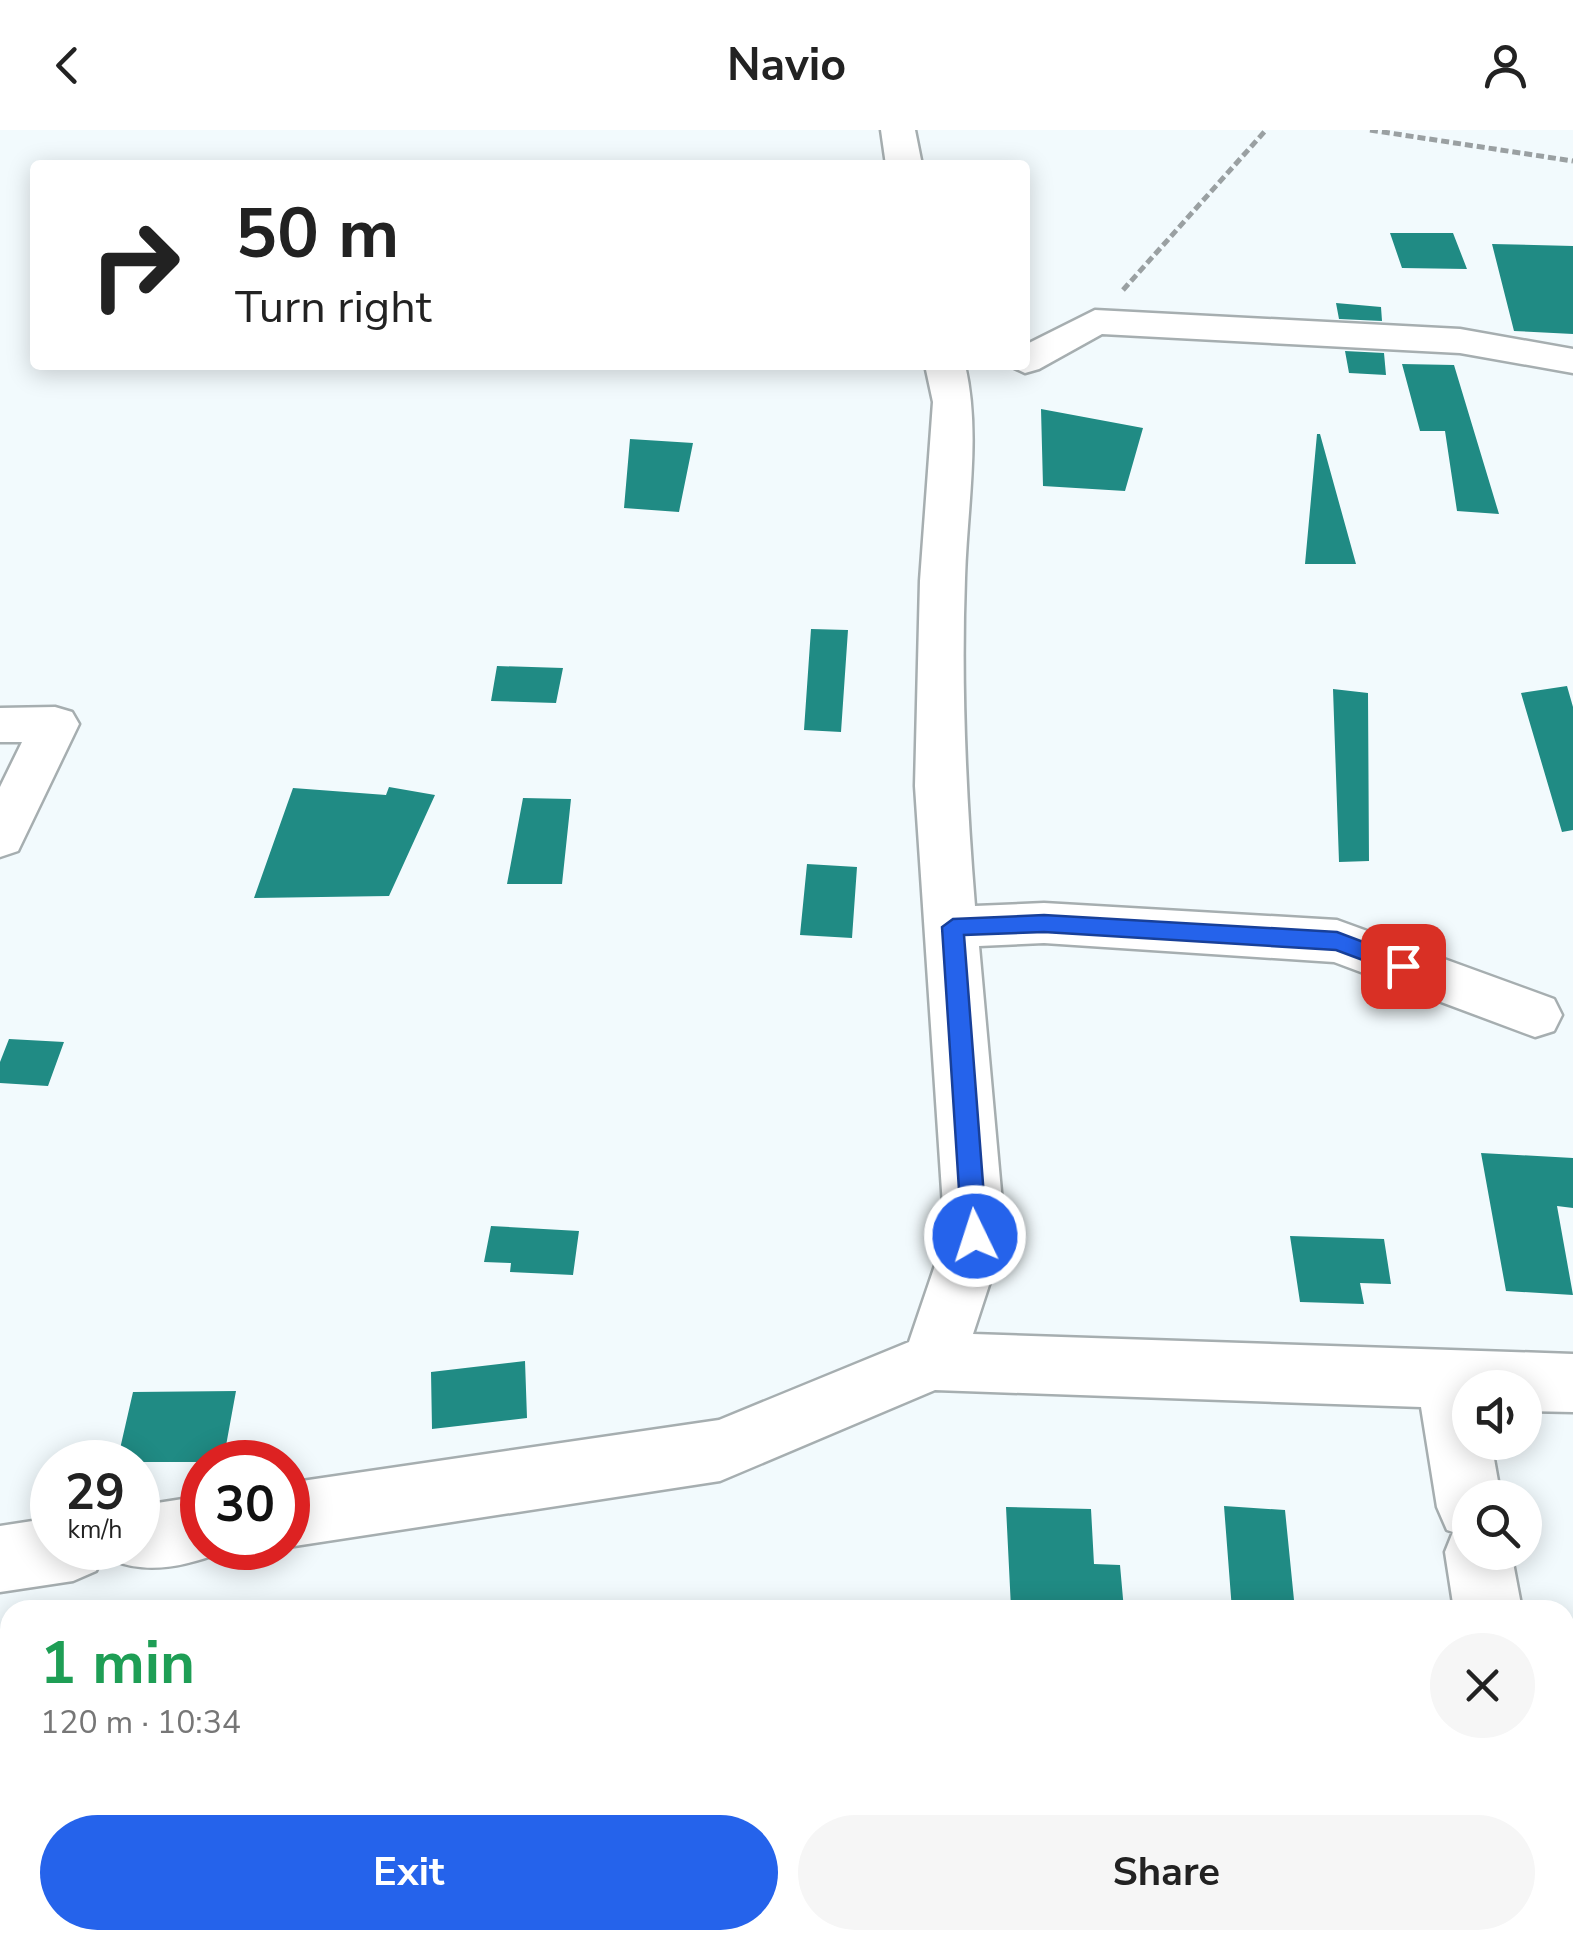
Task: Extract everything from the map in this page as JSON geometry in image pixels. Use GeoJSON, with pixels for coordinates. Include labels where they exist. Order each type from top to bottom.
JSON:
{"type":"FeatureCollection","features":[{"type":"Feature","properties":{"kind":"street"},"geometry":{"type":"LineString","coordinates":[[898,130],[903,160]]}},
{"type":"Feature","properties":{"kind":"street"},"geometry":{"type":"LineString","coordinates":[[1030,358],[1094,322],[1460,341],[1573,361]]}},
{"type":"Feature","properties":{"kind":"street"},"geometry":{"type":"LineString","coordinates":[[933,1361],[975,1236],[940,786],[949,383],[999,370]]}},
{"type":"Feature","properties":{"kind":"street"},"geometry":{"type":"LineString","coordinates":[[0,726],[55,724],[0,838]]}},
{"type":"Feature","properties":{"kind":"street"},"geometry":{"type":"LineString","coordinates":[[953,927],[1044,924],[1337,941],[1535,1015]]}},
{"type":"Feature","properties":{"kind":"street"},"geometry":{"type":"LineString","coordinates":[[310,1512],[720,1450],[933,1361],[1448,1382],[1573,1383]]}},
{"type":"Feature","properties":{"kind":"street"},"geometry":{"type":"LineString","coordinates":[[1448,1382],[1465,1480]]}},
{"type":"Feature","properties":{"kind":"street"},"geometry":{"type":"LineString","coordinates":[[0,1558],[30,1554]]}},
{"type":"Feature","properties":{"kind":"street"},"geometry":{"type":"LineString","coordinates":[[1481,1570],[1486,1600]]}},
{"type":"Feature","properties":{"kind":"path"},"geometry":{"type":"LineString","coordinates":[[1094,322],[1266,130]]}},
{"type":"Feature","properties":{"kind":"path"},"geometry":{"type":"LineString","coordinates":[[1370,130],[1573,161]]}},
{"type":"Feature","properties":{"kind":"building"},"geometry":{"type":"Polygon","coordinates":[[[1390,233],[1453,233],[1467,269],[1402,268],[1390,233]]]}},
{"type":"Feature","properties":{"kind":"building"},"geometry":{"type":"Polygon","coordinates":[[[1492,244],[1573,246],[1573,334],[1514,331],[1492,244]]]}},
{"type":"Feature","properties":{"kind":"building"},"geometry":{"type":"Polygon","coordinates":[[[1336,303],[1381,307],[1382,321],[1339,319],[1336,303]]]}},
{"type":"Feature","properties":{"kind":"building"},"geometry":{"type":"Polygon","coordinates":[[[1345,351],[1384,353],[1386,375],[1349,373],[1345,351]]]}},
{"type":"Feature","properties":{"kind":"building"},"geometry":{"type":"Polygon","coordinates":[[[1402,364],[1454,365],[1499,514],[1457,511],[1445,431],[1420,431],[1402,364]]]}},
{"type":"Feature","properties":{"kind":"building"},"geometry":{"type":"Polygon","coordinates":[[[1041,409],[1143,428],[1125,491],[1043,486],[1041,409]]]}},
{"type":"Feature","properties":{"kind":"building"},"geometry":{"type":"Polygon","coordinates":[[[1320,434],[1356,564],[1305,564],[1320,434]]]}},
{"type":"Feature","properties":{"kind":"building"},"geometry":{"type":"Polygon","coordinates":[[[630,439],[693,443],[679,512],[624,508],[630,439]]]}},
{"type":"Feature","properties":{"kind":"building"},"geometry":{"type":"Polygon","coordinates":[[[811,629],[848,630],[841,732],[804,730],[811,629]]]}},
{"type":"Feature","properties":{"kind":"building"},"geometry":{"type":"Polygon","coordinates":[[[497,666],[563,668],[556,703],[491,701],[497,666]]]}},
{"type":"Feature","properties":{"kind":"building"},"geometry":{"type":"Polygon","coordinates":[[[1567,686],[1573,707],[1573,830],[1562,832],[1521,693],[1567,686]]]}},
{"type":"Feature","properties":{"kind":"building"},"geometry":{"type":"Polygon","coordinates":[[[1333,689],[1368,693],[1369,861],[1339,862],[1333,689]]]}},
{"type":"Feature","properties":{"kind":"building"},"geometry":{"type":"Polygon","coordinates":[[[389,787],[435,795],[389,896],[254,898],[293,788],[386,795],[389,787]]]}},
{"type":"Feature","properties":{"kind":"building"},"geometry":{"type":"Polygon","coordinates":[[[523,798],[571,799],[562,884],[507,884],[523,798]]]}},
{"type":"Feature","properties":{"kind":"building"},"geometry":{"type":"Polygon","coordinates":[[[807,864],[857,867],[852,938],[800,935],[807,864]]]}},
{"type":"Feature","properties":{"kind":"building"},"geometry":{"type":"Polygon","coordinates":[[[9,1039],[64,1042],[48,1086],[0,1083],[0,1062],[9,1039]]]}},
{"type":"Feature","properties":{"kind":"building"},"geometry":{"type":"Polygon","coordinates":[[[1481,1153],[1573,1158],[1573,1208],[1557,1206],[1573,1295],[1506,1291],[1481,1153]]]}},
{"type":"Feature","properties":{"kind":"building"},"geometry":{"type":"Polygon","coordinates":[[[491,1226],[579,1231],[573,1275],[510,1272],[511,1263],[484,1262],[491,1226]]]}},
{"type":"Feature","properties":{"kind":"building"},"geometry":{"type":"Polygon","coordinates":[[[1290,1236],[1384,1239],[1391,1284],[1360,1283],[1364,1304],[1300,1302],[1290,1236]]]}},
{"type":"Feature","properties":{"kind":"building"},"geometry":{"type":"Polygon","coordinates":[[[525,1361],[527,1418],[432,1429],[431,1372],[525,1361]]]}},
{"type":"Feature","properties":{"kind":"building"},"geometry":{"type":"Polygon","coordinates":[[[236,1391],[227,1440],[180,1440],[180,1462],[160,1462],[160,1440],[122,1440],[133,1392],[236,1391]]]}},
{"type":"Feature","properties":{"kind":"building"},"geometry":{"type":"Polygon","coordinates":[[[1224,1506],[1285,1510],[1294,1600],[1231,1600],[1224,1506]]]}},
{"type":"Feature","properties":{"kind":"building"},"geometry":{"type":"Polygon","coordinates":[[[1006,1507],[1091,1509],[1094,1564],[1120,1565],[1123,1600],[1011,1600],[1006,1507]]]}},
{"type":"Feature","properties":{"kind":"route"},"geometry":{"type":"LineString","coordinates":[[975,1236],[953,927],[1044,924],[1337,941],[1403,966]]}}]}
